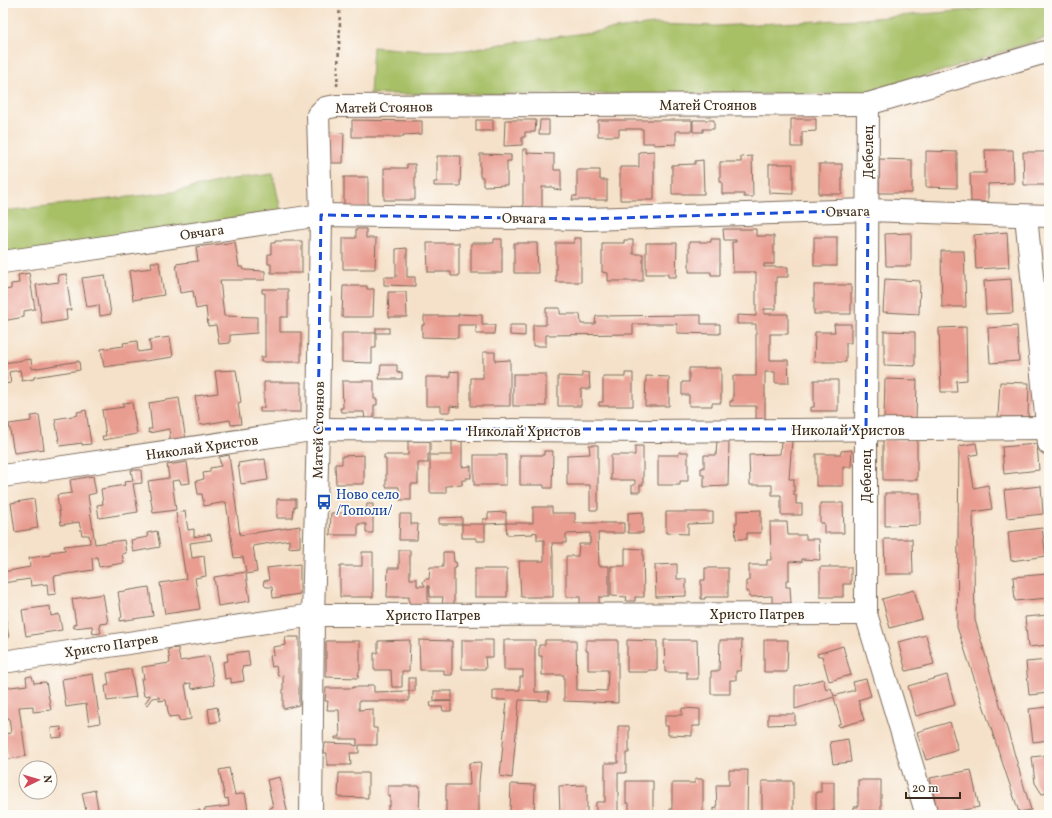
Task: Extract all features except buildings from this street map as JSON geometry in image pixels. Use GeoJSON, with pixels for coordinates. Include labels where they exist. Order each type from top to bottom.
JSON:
{"type":"FeatureCollection","features":[{"type":"Feature","properties":{"kind":"street","name":"Матей Стоянов"},"geometry":{"type":"LineString","coordinates":[[311,815],[313,615],[318,430],[320,215],[318,115],[325,108],[336,106],[868,104],[1049,51]]}},
{"type":"Feature","properties":{"kind":"street","name":"Дебелец"},"geometry":{"type":"LineString","coordinates":[[868,104],[866,614],[927,815]]}},
{"type":"Feature","properties":{"kind":"street","name":"Овчага"},"geometry":{"type":"LineString","coordinates":[[3,262],[320,215],[588,219],[868,210],[1049,216]]}},
{"type":"Feature","properties":{"kind":"street"},"geometry":{"type":"LineString","coordinates":[[1026,216],[1048,433]]}},
{"type":"Feature","properties":{"kind":"street","name":"Николай Христов"},"geometry":{"type":"LineString","coordinates":[[3,476],[318,430],[866,430],[1048,433]]}},
{"type":"Feature","properties":{"kind":"street","name":"Христо Патрев"},"geometry":{"type":"LineString","coordinates":[[3,662],[313,615],[866,614]]}},
{"type":"Feature","properties":{"kind":"path"},"geometry":{"type":"LineString","coordinates":[[336,106],[340,26],[339,3]]}},
{"type":"Feature","properties":{"kind":"highlighted area"},"geometry":{"type":"Polygon","coordinates":[[[868,210],[866,429],[318,429],[321,215],[588,219],[868,210]]]}},
{"type":"Feature","properties":{"kind":"green space"},"geometry":{"type":"Polygon","coordinates":[[[1004,3],[1049,3],[1049,37],[929,75],[859,94],[370,94],[373,47],[423,51],[466,50],[653,24],[716,26],[862,19],[972,10],[1004,3]]]}},
{"type":"Feature","properties":{"kind":"green space"},"geometry":{"type":"Polygon","coordinates":[[[273,174],[281,211],[3,255],[3,211],[173,192],[225,180],[273,174]]]}},
{"type":"Feature","properties":{"kind":"place","name":"Ново село /Тополи/"},"geometry":{"type":"Point","coordinates":[324,502]}}]}
